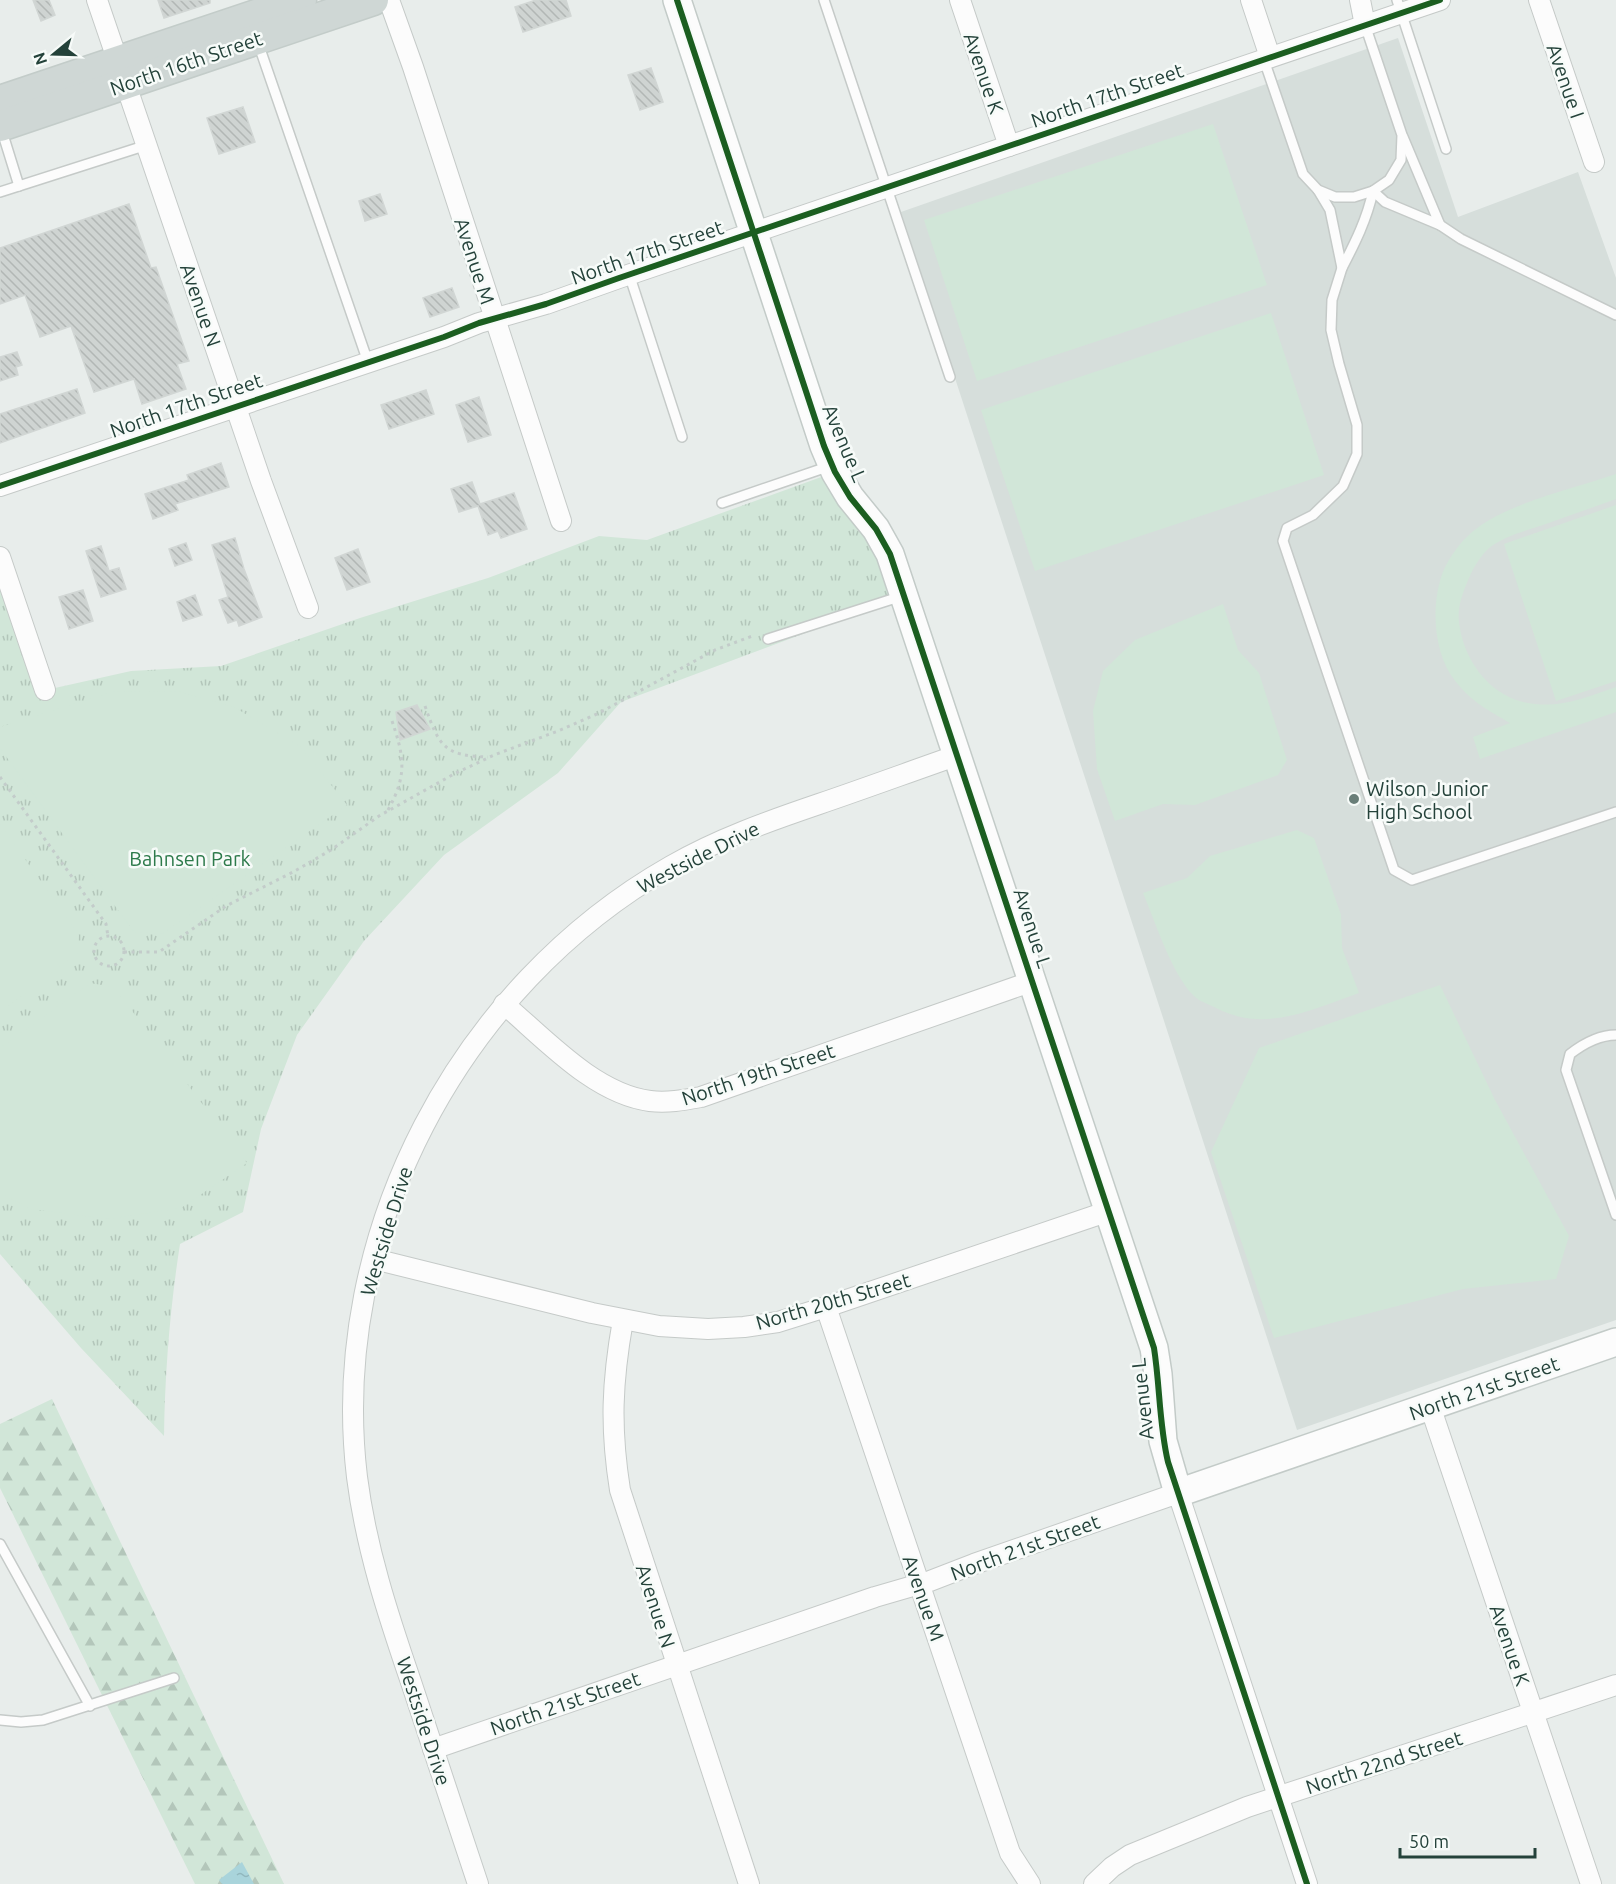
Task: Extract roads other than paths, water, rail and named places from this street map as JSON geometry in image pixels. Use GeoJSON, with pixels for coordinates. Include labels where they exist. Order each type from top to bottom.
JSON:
{"type":"FeatureCollection","features":[{"type":"Feature","properties":{"kind":"main road","name":"North 16th Street"},"geometry":{"type":"LineString","coordinates":[[0,125],[301,0]]}},
{"type":"Feature","properties":{"kind":"main road","name":"North 16th Street"},"geometry":{"type":"LineString","coordinates":[[252,22],[373,0]]}},
{"type":"Feature","properties":{"kind":"main road","name":"North 16th Street"},"geometry":{"type":"LineString","coordinates":[[0,102],[122,73]]}},
{"type":"Feature","properties":{"kind":"street","name":"Avenue N"},"geometry":{"type":"LineString","coordinates":[[97,0],[261,481],[308,608]]}},
{"type":"Feature","properties":{"kind":"street","name":"Avenue M"},"geometry":{"type":"LineString","coordinates":[[389,0],[561,521]]}},
{"type":"Feature","properties":{"kind":"street","name":"Avenue L"},"geometry":{"type":"LineString","coordinates":[[677,0],[832,465],[850,497],[876,529],[890,554],[958,755],[1154,1348],[1163,1441],[1178,1493],[1307,1884]]}},
{"type":"Feature","properties":{"kind":"street","name":"Avenue K"},"geometry":{"type":"LineString","coordinates":[[960,0],[1009,146]]}},
{"type":"Feature","properties":{"kind":"street"},"geometry":{"type":"LineString","coordinates":[[1251,0],[1267,58]]}},
{"type":"Feature","properties":{"kind":"street"},"geometry":{"type":"LineString","coordinates":[[1360,0],[1365,25]]}},
{"type":"Feature","properties":{"kind":"street","name":"North 17th Street"},"geometry":{"type":"LineString","coordinates":[[0,486],[494,319],[546,304],[1365,25],[1399,7],[1440,0]]}},
{"type":"Feature","properties":{"kind":"street","name":"Avenue I"},"geometry":{"type":"LineString","coordinates":[[1539,0],[1594,162]]}},
{"type":"Feature","properties":{"kind":"street"},"geometry":{"type":"LineString","coordinates":[[0,557],[45,690]]}},
{"type":"Feature","properties":{"kind":"street","name":"Westside Drive"},"geometry":{"type":"LineString","coordinates":[[478,1884],[381,1591],[366,1533],[357,1475],[354,1421],[357,1348],[367,1283],[388,1209],[406,1160],[433,1107],[462,1059],[504,1004],[527,978],[564,943],[624,895],[672,865],[724,839],[763,823],[958,755]]}},
{"type":"Feature","properties":{"kind":"street","name":"North 19th Street"},"geometry":{"type":"LineString","coordinates":[[504,1004],[589,1076],[609,1089],[651,1101],[674,1102],[701,1097],[1033,981]]}},
{"type":"Feature","properties":{"kind":"street","name":"North 20th Street"},"geometry":{"type":"LineString","coordinates":[[374,1259],[623,1320],[660,1326],[708,1329],[744,1327],[778,1322],[826,1307],[1109,1211]]}},
{"type":"Feature","properties":{"kind":"street","name":"Avenue M"},"geometry":{"type":"LineString","coordinates":[[826,1307],[1010,1853],[1030,1884]]}},
{"type":"Feature","properties":{"kind":"street","name":"Avenue N"},"geometry":{"type":"LineString","coordinates":[[623,1320],[615,1366],[612,1414],[615,1462],[627,1515],[749,1884]]}},
{"type":"Feature","properties":{"kind":"street","name":"North 21st Street"},"geometry":{"type":"LineString","coordinates":[[433,1749],[874,1597],[919,1584],[1616,1342]]}},
{"type":"Feature","properties":{"kind":"street","name":"Avenue K"},"geometry":{"type":"LineString","coordinates":[[1430,1406],[1591,1884]]}},
{"type":"Feature","properties":{"kind":"street","name":"North 22nd Street"},"geometry":{"type":"LineString","coordinates":[[1094,1884],[1112,1867],[1130,1855],[1247,1806],[1616,1685]]}},
{"type":"Feature","properties":{"kind":"lane"},"geometry":{"type":"LineString","coordinates":[[824,0],[950,377]]}},
{"type":"Feature","properties":{"kind":"lane"},"geometry":{"type":"LineString","coordinates":[[1399,7],[1446,149]]}},
{"type":"Feature","properties":{"kind":"lane"},"geometry":{"type":"LineString","coordinates":[[252,22],[368,362]]}},
{"type":"Feature","properties":{"kind":"lane"},"geometry":{"type":"LineString","coordinates":[[1365,25],[1402,135],[1418,168],[1440,225]]}},
{"type":"Feature","properties":{"kind":"lane"},"geometry":{"type":"LineString","coordinates":[[1267,58],[1303,174],[1318,190],[1330,210],[1342,268]]}},
{"type":"Feature","properties":{"kind":"lane"},"geometry":{"type":"LineString","coordinates":[[0,125],[19,186]]}},
{"type":"Feature","properties":{"kind":"lane"},"geometry":{"type":"LineString","coordinates":[[1318,190],[1335,197],[1354,197],[1372,191],[1389,180],[1401,160],[1402,135]]}},
{"type":"Feature","properties":{"kind":"lane"},"geometry":{"type":"LineString","coordinates":[[0,192],[147,145]]}},
{"type":"Feature","properties":{"kind":"lane"},"geometry":{"type":"LineString","coordinates":[[1372,191],[1385,202],[1440,225],[1461,239],[1616,315]]}},
{"type":"Feature","properties":{"kind":"lane"},"geometry":{"type":"LineString","coordinates":[[1372,191],[1369,210],[1342,268],[1332,300],[1331,330],[1338,364],[1357,425],[1356,454],[1343,486],[1313,514],[1287,528],[1283,541],[1394,870],[1412,880],[1616,812]]}},
{"type":"Feature","properties":{"kind":"lane"},"geometry":{"type":"LineString","coordinates":[[629,274],[682,437]]}},
{"type":"Feature","properties":{"kind":"lane"},"geometry":{"type":"LineString","coordinates":[[722,502],[832,465]]}},
{"type":"Feature","properties":{"kind":"lane"},"geometry":{"type":"LineString","coordinates":[[768,639],[904,596]]}},
{"type":"Feature","properties":{"kind":"lane"},"geometry":{"type":"LineString","coordinates":[[1616,1035],[1585,1043],[1570,1054],[1566,1070],[1616,1215]]}},
{"type":"Feature","properties":{"kind":"lane"},"geometry":{"type":"LineString","coordinates":[[0,1544],[90,1706]]}},
{"type":"Feature","properties":{"kind":"lane"},"geometry":{"type":"LineString","coordinates":[[0,1720],[21,1722],[43,1720],[174,1678]]}},
{"type":"Feature","properties":{"kind":"water"},"geometry":{"type":"Polygon","coordinates":[[[242,1862],[254,1884],[222,1884],[219,1880],[242,1862]]]}},
{"type":"Feature","properties":{"kind":"place","name":"Wilson Junior High School"},"geometry":{"type":"Point","coordinates":[1354,799]}},
{"type":"Feature","properties":{"kind":"park label","name":"Bahnsen Park"},"geometry":{"type":"Point","coordinates":[190,858]}}]}
